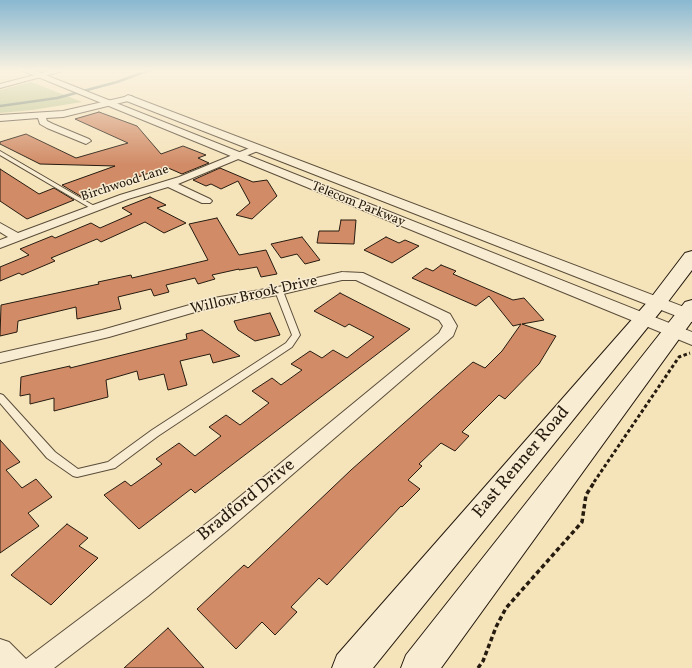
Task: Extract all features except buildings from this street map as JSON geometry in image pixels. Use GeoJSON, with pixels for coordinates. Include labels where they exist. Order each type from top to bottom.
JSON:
{"type":"FeatureCollection","features":[{"type":"Feature","properties":{"kind":"main road","name":"East Renner Road"},"geometry":{"type":"LineString","coordinates":[[350,668],[649,311],[692,257]]}},
{"type":"Feature","properties":{"kind":"main road"},"geometry":{"type":"LineString","coordinates":[[419,668],[688,327]]}},
{"type":"Feature","properties":{"kind":"street"},"geometry":{"type":"LineString","coordinates":[[0,118],[41,115],[69,110],[99,101]]}},
{"type":"Feature","properties":{"kind":"street","name":"Telecom Parkway"},"geometry":{"type":"LineString","coordinates":[[117,101],[237,156],[649,311]]}},
{"type":"Feature","properties":{"kind":"street","name":"Telecom Parkway"},"geometry":{"type":"LineString","coordinates":[[119,101],[257,148],[688,327]]}},
{"type":"Feature","properties":{"kind":"street"},"geometry":{"type":"LineString","coordinates":[[41,115],[43,122],[86,141]]}},
{"type":"Feature","properties":{"kind":"street","name":"Birchwood Lane"},"geometry":{"type":"LineString","coordinates":[[0,244],[130,194],[170,184],[257,148]]}},
{"type":"Feature","properties":{"kind":"street"},"geometry":{"type":"LineString","coordinates":[[170,184],[206,201]]}},
{"type":"Feature","properties":{"kind":"street"},"geometry":{"type":"LineString","coordinates":[[0,227],[17,238]]}},
{"type":"Feature","properties":{"kind":"street","name":"Willow Brook Drive"},"geometry":{"type":"LineString","coordinates":[[0,358],[104,334],[214,302],[279,291],[342,276],[358,276],[445,317],[450,326]]}},
{"type":"Feature","properties":{"kind":"street","name":"Bradford Drive"},"geometry":{"type":"LineString","coordinates":[[34,668],[140,588],[222,523],[445,336],[450,326]]}},
{"type":"Feature","properties":{"kind":"street"},"geometry":{"type":"LineString","coordinates":[[0,651],[17,668]]}},
{"type":"Feature","properties":{"kind":"lane"},"geometry":{"type":"LineString","coordinates":[[0,153],[94,208]]}},
{"type":"Feature","properties":{"kind":"lane"},"geometry":{"type":"LineString","coordinates":[[0,397],[51,455],[77,473],[111,465],[155,433],[289,345],[296,335],[279,291]]}},
{"type":"Feature","properties":{"kind":"path"},"geometry":{"type":"LineString","coordinates":[[478,668],[506,608],[582,522],[586,495],[679,357],[688,327]]}},
{"type":"Feature","properties":{"kind":"green space"},"geometry":{"type":"Polygon","coordinates":[[[0,101],[82,102],[32,110],[0,113],[0,101]]]}},
{"type":"Feature","properties":{"kind":"waterway"},"geometry":{"type":"LineString","coordinates":[[0,106],[34,101]]}}]}
